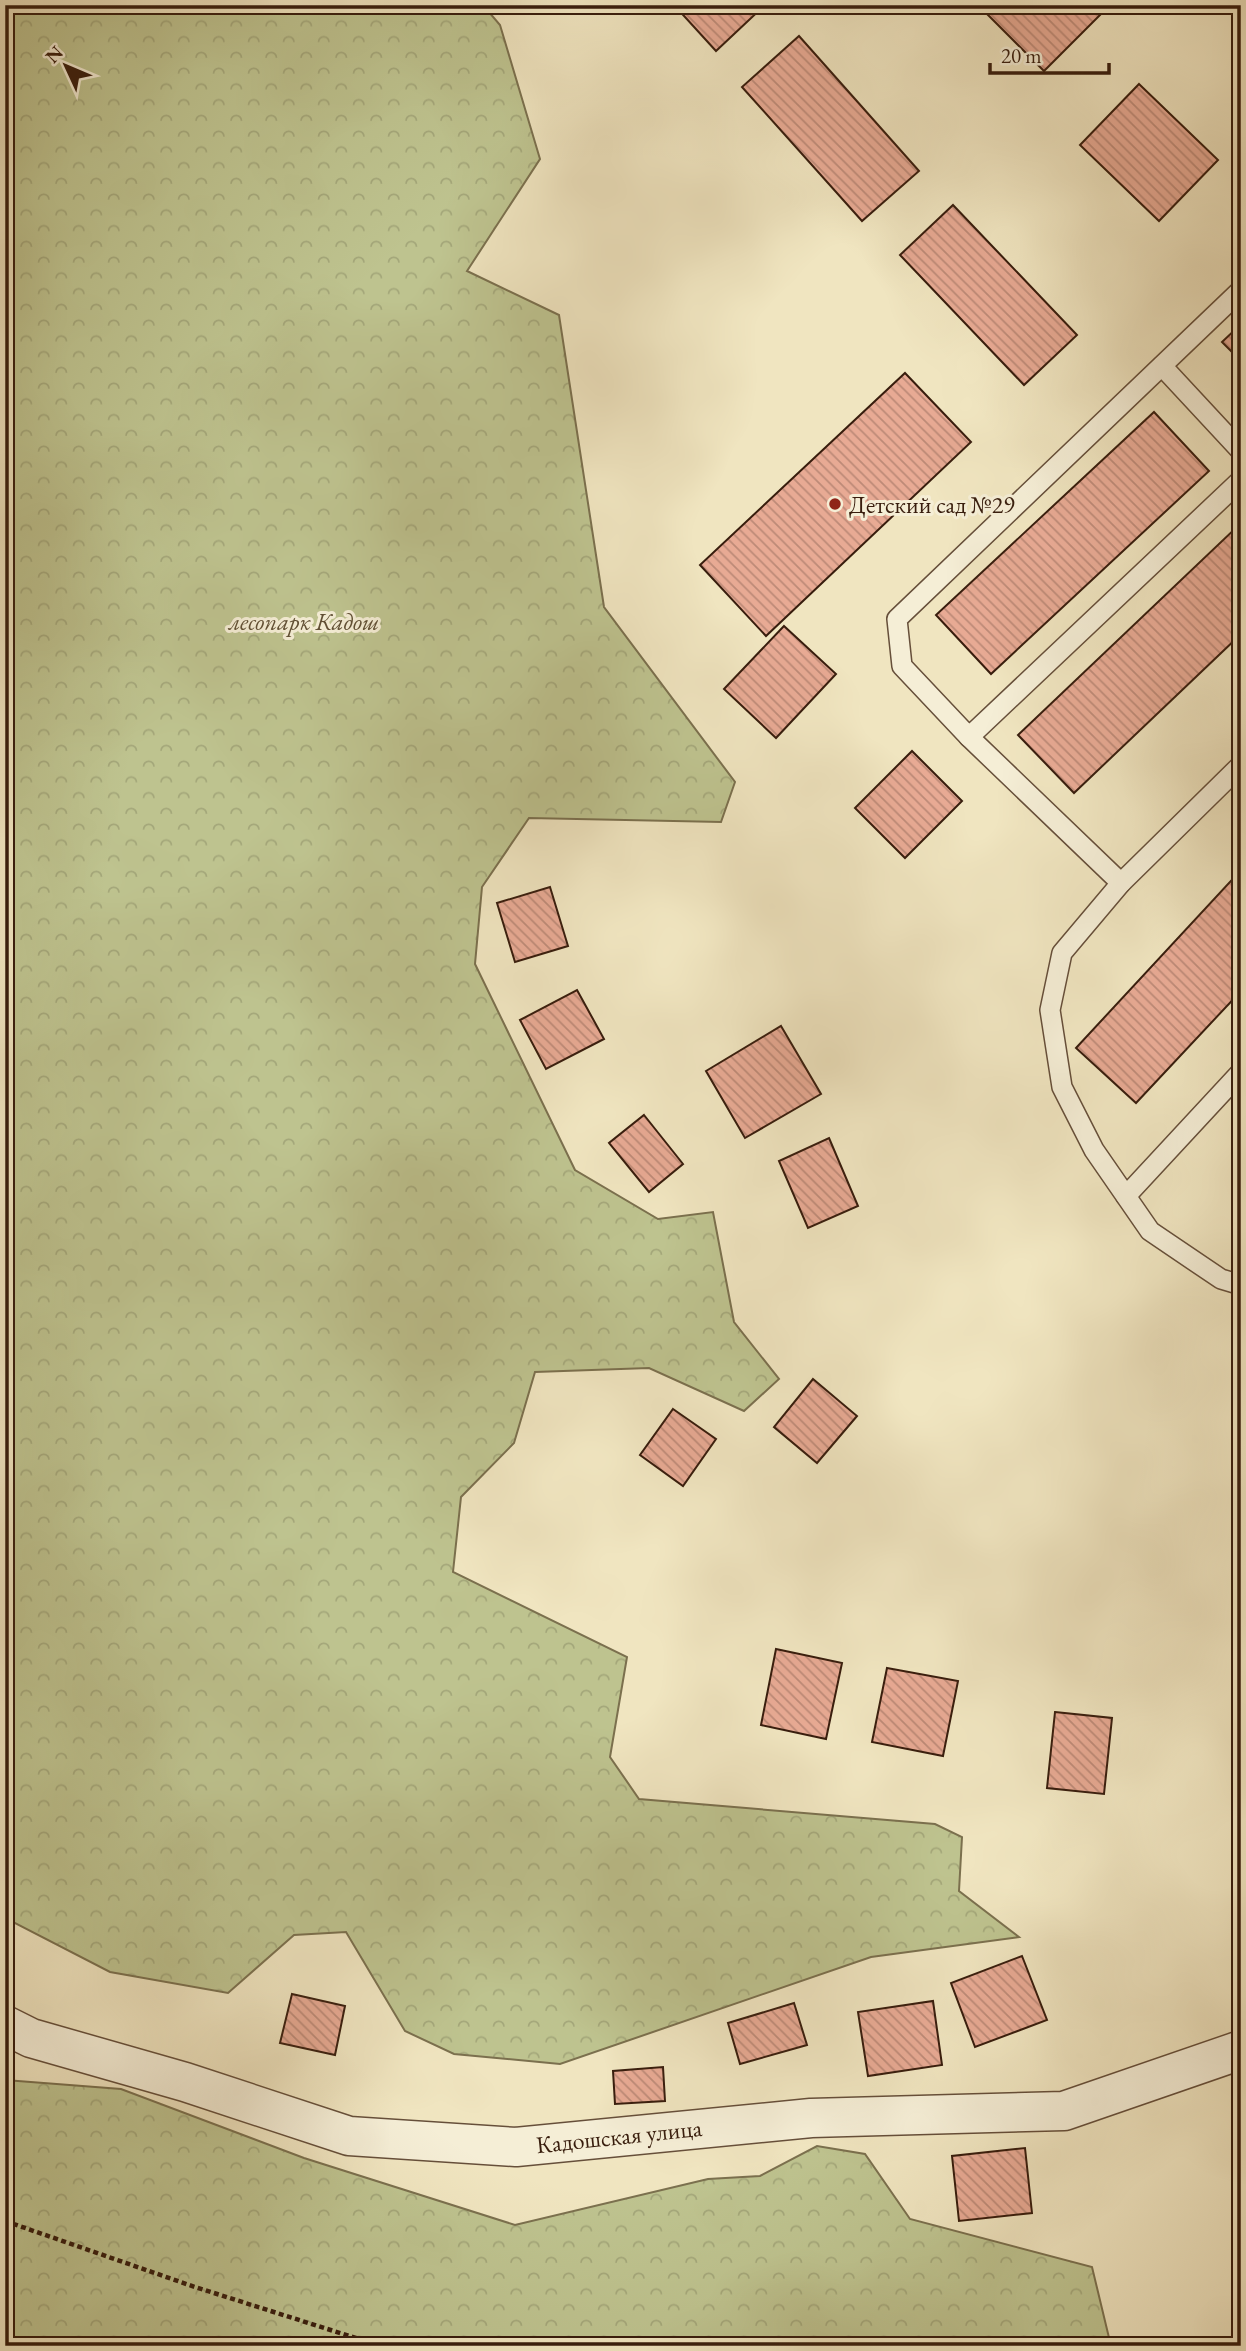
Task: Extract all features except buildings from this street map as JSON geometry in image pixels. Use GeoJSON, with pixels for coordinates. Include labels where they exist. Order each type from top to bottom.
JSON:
{"type":"FeatureCollection","features":[{"type":"Feature","properties":{"kind":"street","name":"Кадошская улица"},"geometry":{"type":"LineString","coordinates":[[5,2025],[31,2038],[185,2082],[349,2136],[516,2147],[811,2118],[1064,2111],[1241,2050]]}},
{"type":"Feature","properties":{"kind":"lane"},"geometry":{"type":"LineString","coordinates":[[1121,883],[969,737],[902,666],[897,619],[1241,290]]}},
{"type":"Feature","properties":{"kind":"lane"},"geometry":{"type":"LineString","coordinates":[[1162,366],[1241,451]]}},
{"type":"Feature","properties":{"kind":"lane"},"geometry":{"type":"LineString","coordinates":[[969,737],[1241,480]]}},
{"type":"Feature","properties":{"kind":"lane"},"geometry":{"type":"LineString","coordinates":[[1241,765],[1121,883],[1062,953],[1050,1010],[1062,1087],[1094,1150],[1150,1231],[1221,1279],[1241,1285]]}},
{"type":"Feature","properties":{"kind":"lane"},"geometry":{"type":"LineString","coordinates":[[1126,1196],[1241,1072]]}},
{"type":"Feature","properties":{"kind":"path"},"geometry":{"type":"LineString","coordinates":[[5,2221],[195,2287],[381,2346]]}},
{"type":"Feature","properties":{"kind":"path"},"geometry":{"type":"LineString","coordinates":[[1026,2346],[1048,2340],[1089,2346]]}},
{"type":"Feature","properties":{"kind":"green space","name":"лесопарк Кадош"},"geometry":{"type":"Polygon","coordinates":[[[5,5],[483,5],[500,25],[540,159],[467,271],[559,315],[604,607],[735,782],[721,822],[529,818],[482,887],[475,964],[575,1170],[658,1219],[713,1212],[734,1322],[779,1379],[744,1411],[649,1368],[535,1372],[514,1443],[461,1497],[453,1572],[627,1657],[610,1757],[639,1799],[935,1824],[962,1837],[959,1891],[1019,1937],[871,1957],[560,2064],[454,2054],[405,2031],[346,1932],[294,1935],[228,1993],[110,1972],[5,1918],[5,5]]]}},
{"type":"Feature","properties":{"kind":"green space"},"geometry":{"type":"Polygon","coordinates":[[[5,2080],[121,2089],[304,2158],[515,2225],[708,2179],[760,2176],[817,2146],[865,2154],[910,2219],[1092,2267],[1111,2346],[5,2346],[5,2080]]]}},
{"type":"Feature","properties":{"kind":"place","name":"Детский сад №29"},"geometry":{"type":"Point","coordinates":[835,504]}}]}
